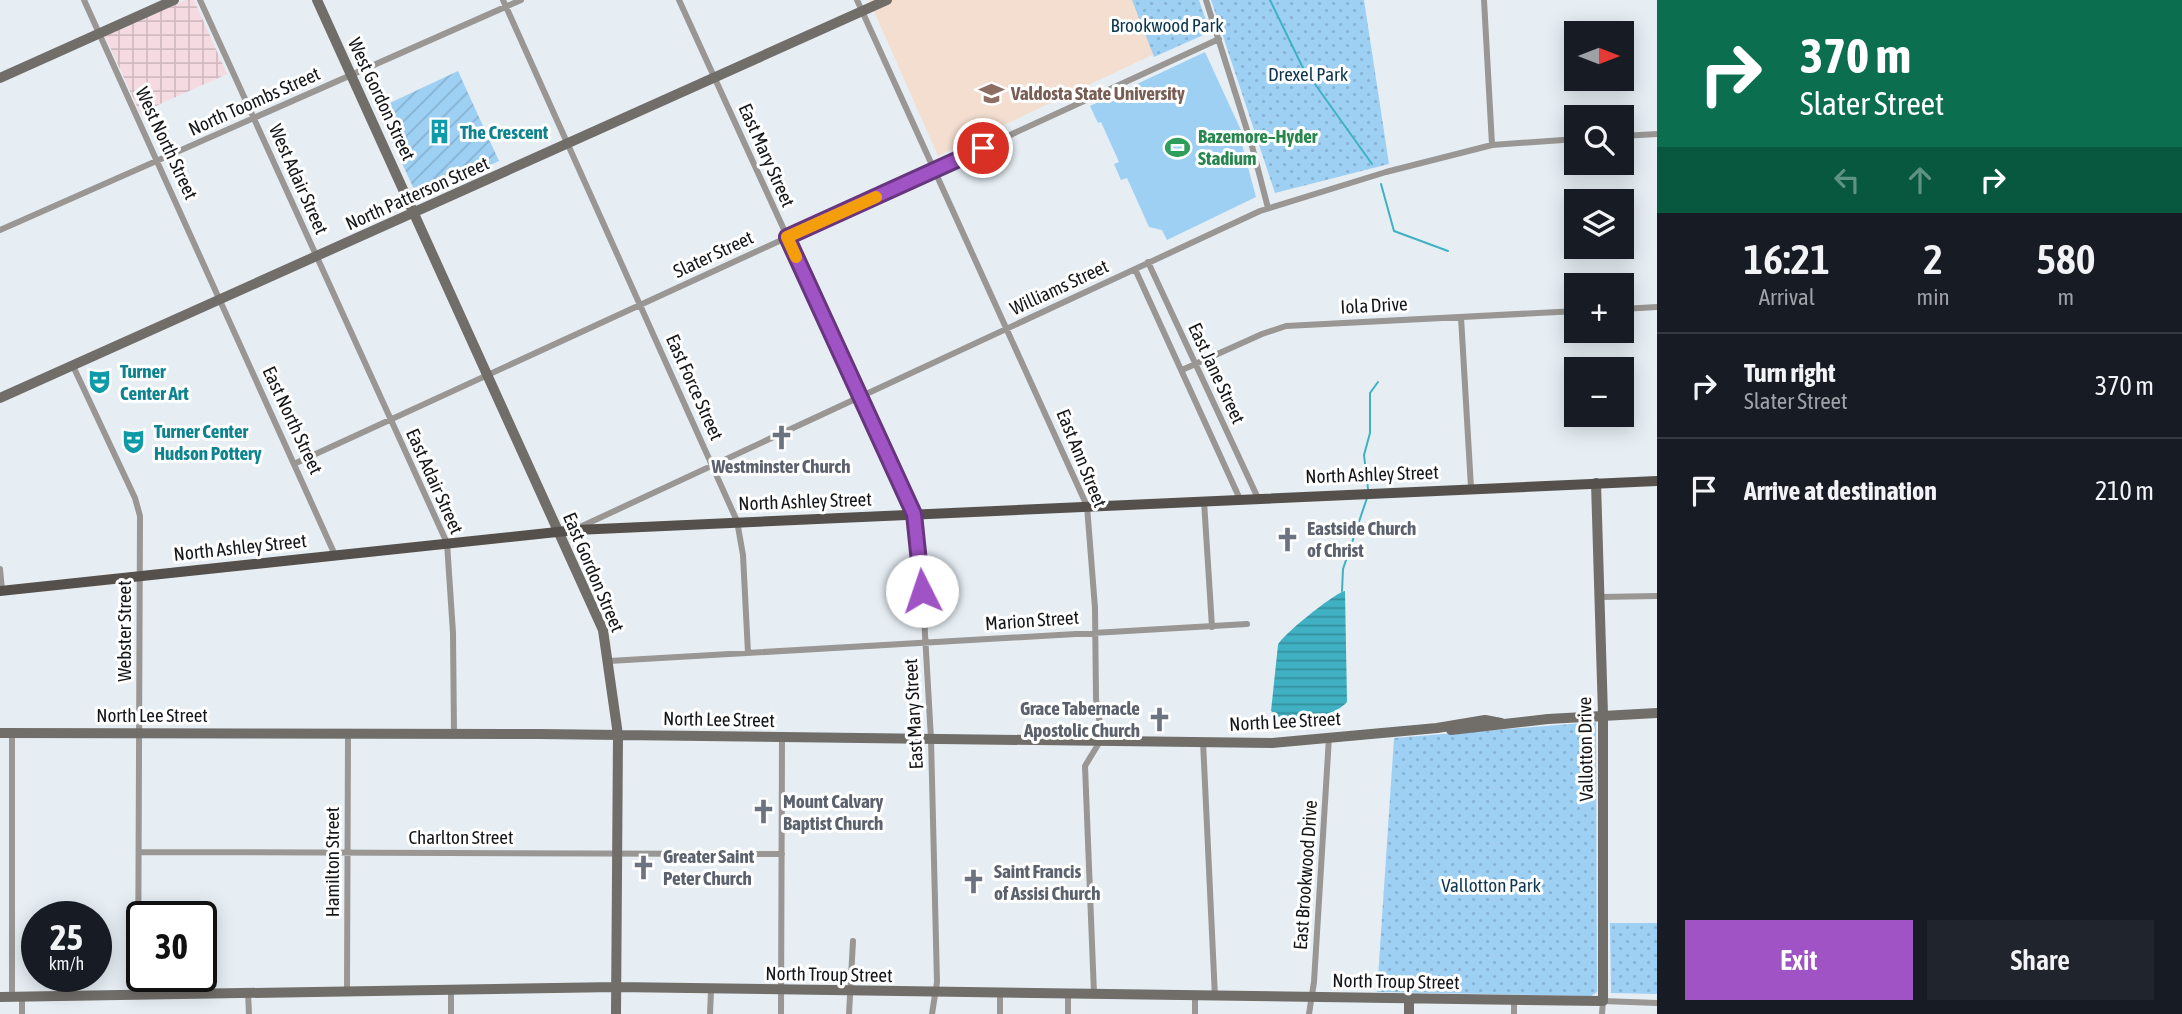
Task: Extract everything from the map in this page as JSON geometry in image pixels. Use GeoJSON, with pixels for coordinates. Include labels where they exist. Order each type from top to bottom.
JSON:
{"type":"FeatureCollection","features":[{"type":"Feature","properties":{"kind":"main road","name":"North Ashley Street"},"geometry":{"type":"LineString","coordinates":[[1,590],[559,531],[1257,496],[1657,481]]}},
{"type":"Feature","properties":{"kind":"street","name":"West North Street"},"geometry":{"type":"LineString","coordinates":[[84,0],[221,299]]}},
{"type":"Feature","properties":{"kind":"street"},"geometry":{"type":"LineString","coordinates":[[0,78],[174,0]]}},
{"type":"Feature","properties":{"kind":"street","name":"West Adair Street"},"geometry":{"type":"LineString","coordinates":[[200,0],[318,257]]}},
{"type":"Feature","properties":{"kind":"street","name":"West Gordon Street"},"geometry":{"type":"LineString","coordinates":[[317,0],[415,213]]}},
{"type":"Feature","properties":{"kind":"street","name":"North Toombs Street"},"geometry":{"type":"LineString","coordinates":[[0,230],[255,119],[504,4],[521,0]]}},
{"type":"Feature","properties":{"kind":"street","name":"East Mary Street"},"geometry":{"type":"LineString","coordinates":[[679,0],[914,514],[921,564],[931,739],[935,993],[932,1014]]}},
{"type":"Feature","properties":{"kind":"street","name":"East Ann Street"},"geometry":{"type":"LineString","coordinates":[[857,0],[1087,506],[1096,632],[1099,743],[1085,766],[1094,994]]}},
{"type":"Feature","properties":{"kind":"street","name":"North Patterson Street"},"geometry":{"type":"LineString","coordinates":[[0,398],[887,0]]}},
{"type":"Feature","properties":{"kind":"street"},"geometry":{"type":"LineString","coordinates":[[1206,0],[1252,146],[1268,208]]}},
{"type":"Feature","properties":{"kind":"street"},"geometry":{"type":"LineString","coordinates":[[1484,0],[1492,145]]}},
{"type":"Feature","properties":{"kind":"street","name":"East Force Street"},"geometry":{"type":"LineString","coordinates":[[504,4],[737,521],[743,555],[748,653]]}},
{"type":"Feature","properties":{"kind":"street","name":"Slater Street"},"geometry":{"type":"LineString","coordinates":[[296,463],[1219,39]]}},
{"type":"Feature","properties":{"kind":"street"},"geometry":{"type":"LineString","coordinates":[[1634,135],[1657,134]]}},
{"type":"Feature","properties":{"kind":"street","name":"Williams Street"},"geometry":{"type":"LineString","coordinates":[[576,530],[858,396],[1268,208],[1386,172],[1492,145],[1564,140]]}},
{"type":"Feature","properties":{"kind":"street","name":"East Gordon Street"},"geometry":{"type":"LineString","coordinates":[[415,213],[603,629],[618,735],[615,1014]]}},
{"type":"Feature","properties":{"kind":"street","name":"East Adair Street"},"geometry":{"type":"LineString","coordinates":[[318,257],[447,543],[453,634],[454,734]]}},
{"type":"Feature","properties":{"kind":"street","name":"East Jane Street"},"geometry":{"type":"LineString","coordinates":[[1148,262],[1257,496]]}},
{"type":"Feature","properties":{"kind":"street","name":"East Jane Street"},"geometry":{"type":"LineString","coordinates":[[1135,268],[1239,497]]}},
{"type":"Feature","properties":{"kind":"street","name":"East North Street"},"geometry":{"type":"LineString","coordinates":[[221,299],[335,555]]}},
{"type":"Feature","properties":{"kind":"street"},"geometry":{"type":"LineString","coordinates":[[1634,308],[1657,307]]}},
{"type":"Feature","properties":{"kind":"street","name":"Iola Drive"},"geometry":{"type":"LineString","coordinates":[[1182,370],[1286,326],[1564,313]]}},
{"type":"Feature","properties":{"kind":"street"},"geometry":{"type":"LineString","coordinates":[[1461,317],[1471,488]]}},
{"type":"Feature","properties":{"kind":"street","name":"Webster Street"},"geometry":{"type":"LineString","coordinates":[[73,366],[138,506],[138,995]]}},
{"type":"Feature","properties":{"kind":"street","name":"Vallotton Drive"},"geometry":{"type":"LineString","coordinates":[[1597,483],[1603,715],[1602,1014]]}},
{"type":"Feature","properties":{"kind":"street"},"geometry":{"type":"LineString","coordinates":[[1204,499],[1212,627]]}},
{"type":"Feature","properties":{"kind":"street"},"geometry":{"type":"LineString","coordinates":[[0,569],[1,590]]}},
{"type":"Feature","properties":{"kind":"street"},"geometry":{"type":"LineString","coordinates":[[1600,597],[1657,596]]}},
{"type":"Feature","properties":{"kind":"street","name":"Marion Street"},"geometry":{"type":"LineString","coordinates":[[609,661],[1247,624]]}},
{"type":"Feature","properties":{"kind":"street","name":"North Lee Street"},"geometry":{"type":"LineString","coordinates":[[0,733],[348,733],[1099,743],[1275,742],[1437,728],[1485,720],[1501,723],[1657,713]]}},
{"type":"Feature","properties":{"kind":"street"},"geometry":{"type":"LineString","coordinates":[[12,733],[17,997],[22,1014]]}},
{"type":"Feature","properties":{"kind":"street","name":"Hamilton Street"},"geometry":{"type":"LineString","coordinates":[[347,992],[348,733]]}},
{"type":"Feature","properties":{"kind":"street","name":"East Brookwood Drive"},"geometry":{"type":"LineString","coordinates":[[1309,1014],[1329,737]]}},
{"type":"Feature","properties":{"kind":"street"},"geometry":{"type":"LineString","coordinates":[[781,1014],[782,738]]}},
{"type":"Feature","properties":{"kind":"street"},"geometry":{"type":"LineString","coordinates":[[1203,741],[1215,997]]}},
{"type":"Feature","properties":{"kind":"street","name":"Charlton Street"},"geometry":{"type":"LineString","coordinates":[[139,852],[782,854]]}},
{"type":"Feature","properties":{"kind":"street"},"geometry":{"type":"LineString","coordinates":[[849,1014],[853,941]]}},
{"type":"Feature","properties":{"kind":"street","name":"North Troup Street"},"geometry":{"type":"LineString","coordinates":[[0,997],[616,987],[1657,1003]]}},
{"type":"Feature","properties":{"kind":"street"},"geometry":{"type":"LineString","coordinates":[[451,990],[452,1014]]}},
{"type":"Feature","properties":{"kind":"street"},"geometry":{"type":"LineString","coordinates":[[710,1014],[711,990]]}},
{"type":"Feature","properties":{"kind":"street"},"geometry":{"type":"LineString","coordinates":[[248,992],[249,1014]]}},
{"type":"Feature","properties":{"kind":"street"},"geometry":{"type":"LineString","coordinates":[[1000,993],[1000,1014]]}},
{"type":"Feature","properties":{"kind":"street"},"geometry":{"type":"LineString","coordinates":[[1068,994],[1068,1014]]}},
{"type":"Feature","properties":{"kind":"street"},"geometry":{"type":"LineString","coordinates":[[1195,996],[1195,1014]]}},
{"type":"Feature","properties":{"kind":"street"},"geometry":{"type":"LineString","coordinates":[[1409,999],[1409,1014]]}},
{"type":"Feature","properties":{"kind":"street"},"geometry":{"type":"LineString","coordinates":[[1514,1000],[1514,1014]]}},
{"type":"Feature","properties":{"kind":"shaded area"},"geometry":{"type":"Polygon","coordinates":[[[186,0],[194,0],[227,74],[140,113],[105,36],[186,0]]]}},
{"type":"Feature","properties":{"kind":"shaded area","name":"Valdosta State University"},"geometry":{"type":"Polygon","coordinates":[[[869,0],[1194,0],[1205,30],[938,156],[869,0]]]}},
{"type":"Feature","properties":{"kind":"shaded area"},"geometry":{"type":"Polygon","coordinates":[[[1345,591],[1347,702],[1324,715],[1279,717],[1271,711],[1278,645],[1289,632],[1331,598],[1345,591]]]}},
{"type":"Feature","properties":{"kind":"green space","name":"Brookwood Park"},"geometry":{"type":"Polygon","coordinates":[[[1132,0],[1199,0],[1210,32],[1154,57],[1132,0]]]}},
{"type":"Feature","properties":{"kind":"green space","name":"Drexel Park"},"geometry":{"type":"Polygon","coordinates":[[[1211,0],[1364,0],[1389,164],[1275,193],[1211,0]]]}},
{"type":"Feature","properties":{"kind":"green space","name":"Bazemore–Hyder Stadium"},"geometry":{"type":"Polygon","coordinates":[[[1205,52],[1245,139],[1241,141],[1256,197],[1167,240],[1162,230],[1149,227],[1127,178],[1121,180],[1114,164],[1119,162],[1101,122],[1098,123],[1090,106],[1205,52]]]}},
{"type":"Feature","properties":{"kind":"green space"},"geometry":{"type":"Polygon","coordinates":[[[458,71],[499,161],[418,198],[377,109],[458,71]]]}},
{"type":"Feature","properties":{"kind":"green space","name":"Vallotton Park"},"geometry":{"type":"Polygon","coordinates":[[[1596,722],[1597,992],[1591,996],[1377,992],[1394,738],[1596,722]]]}},
{"type":"Feature","properties":{"kind":"green space"},"geometry":{"type":"Polygon","coordinates":[[[1610,923],[1657,923],[1657,994],[1611,993],[1610,923]]]}},
{"type":"Feature","properties":{"kind":"waterway"},"geometry":{"type":"LineString","coordinates":[[1270,0],[1302,66],[1372,164]]}},
{"type":"Feature","properties":{"kind":"waterway"},"geometry":{"type":"LineString","coordinates":[[1381,184],[1394,231],[1448,251]]}},
{"type":"Feature","properties":{"kind":"waterway"},"geometry":{"type":"LineString","coordinates":[[1368,489],[1364,455],[1370,433],[1370,393],[1378,382]]}},
{"type":"Feature","properties":{"kind":"waterway"},"geometry":{"type":"LineString","coordinates":[[1342,591],[1343,569],[1367,498]]}},
{"type":"Feature","properties":{"kind":"slow traffic"},"geometry":{"type":"LineString","coordinates":[[796,257],[787,237],[876,197]]}},
{"type":"Feature","properties":{"kind":"place","name":"Valdosta State University"},"geometry":{"type":"Point","coordinates":[991,93]}},
{"type":"Feature","properties":{"kind":"place","name":"The Crescent"},"geometry":{"type":"Point","coordinates":[440,132]}},
{"type":"Feature","properties":{"kind":"place","name":"Bazemore–Hyder Stadium"},"geometry":{"type":"Point","coordinates":[1178,147]}},
{"type":"Feature","properties":{"kind":"place","name":"Turner Center Art"},"geometry":{"type":"Point","coordinates":[100,382]}},
{"type":"Feature","properties":{"kind":"place","name":"Westminster Church"},"geometry":{"type":"Point","coordinates":[781,438]}},
{"type":"Feature","properties":{"kind":"place","name":"Turner Center Hudson Pottery"},"geometry":{"type":"Point","coordinates":[134,442]}},
{"type":"Feature","properties":{"kind":"place","name":"Eastside Church of Christ"},"geometry":{"type":"Point","coordinates":[1287,539]}},
{"type":"Feature","properties":{"kind":"place","name":"Grace Tabernacle Apostolic Church"},"geometry":{"type":"Point","coordinates":[1160,719]}},
{"type":"Feature","properties":{"kind":"place","name":"Mount Calvary Baptist Church"},"geometry":{"type":"Point","coordinates":[763,812]}},
{"type":"Feature","properties":{"kind":"place","name":"Greater Saint Peter Church"},"geometry":{"type":"Point","coordinates":[643,867]}},
{"type":"Feature","properties":{"kind":"place","name":"Saint Francis of Assisi Church"},"geometry":{"type":"Point","coordinates":[974,882]}},
{"type":"Feature","properties":{"kind":"route"},"geometry":{"type":"LineString","coordinates":[[922,591],[914,514],[787,237],[983,148]]}}]}
